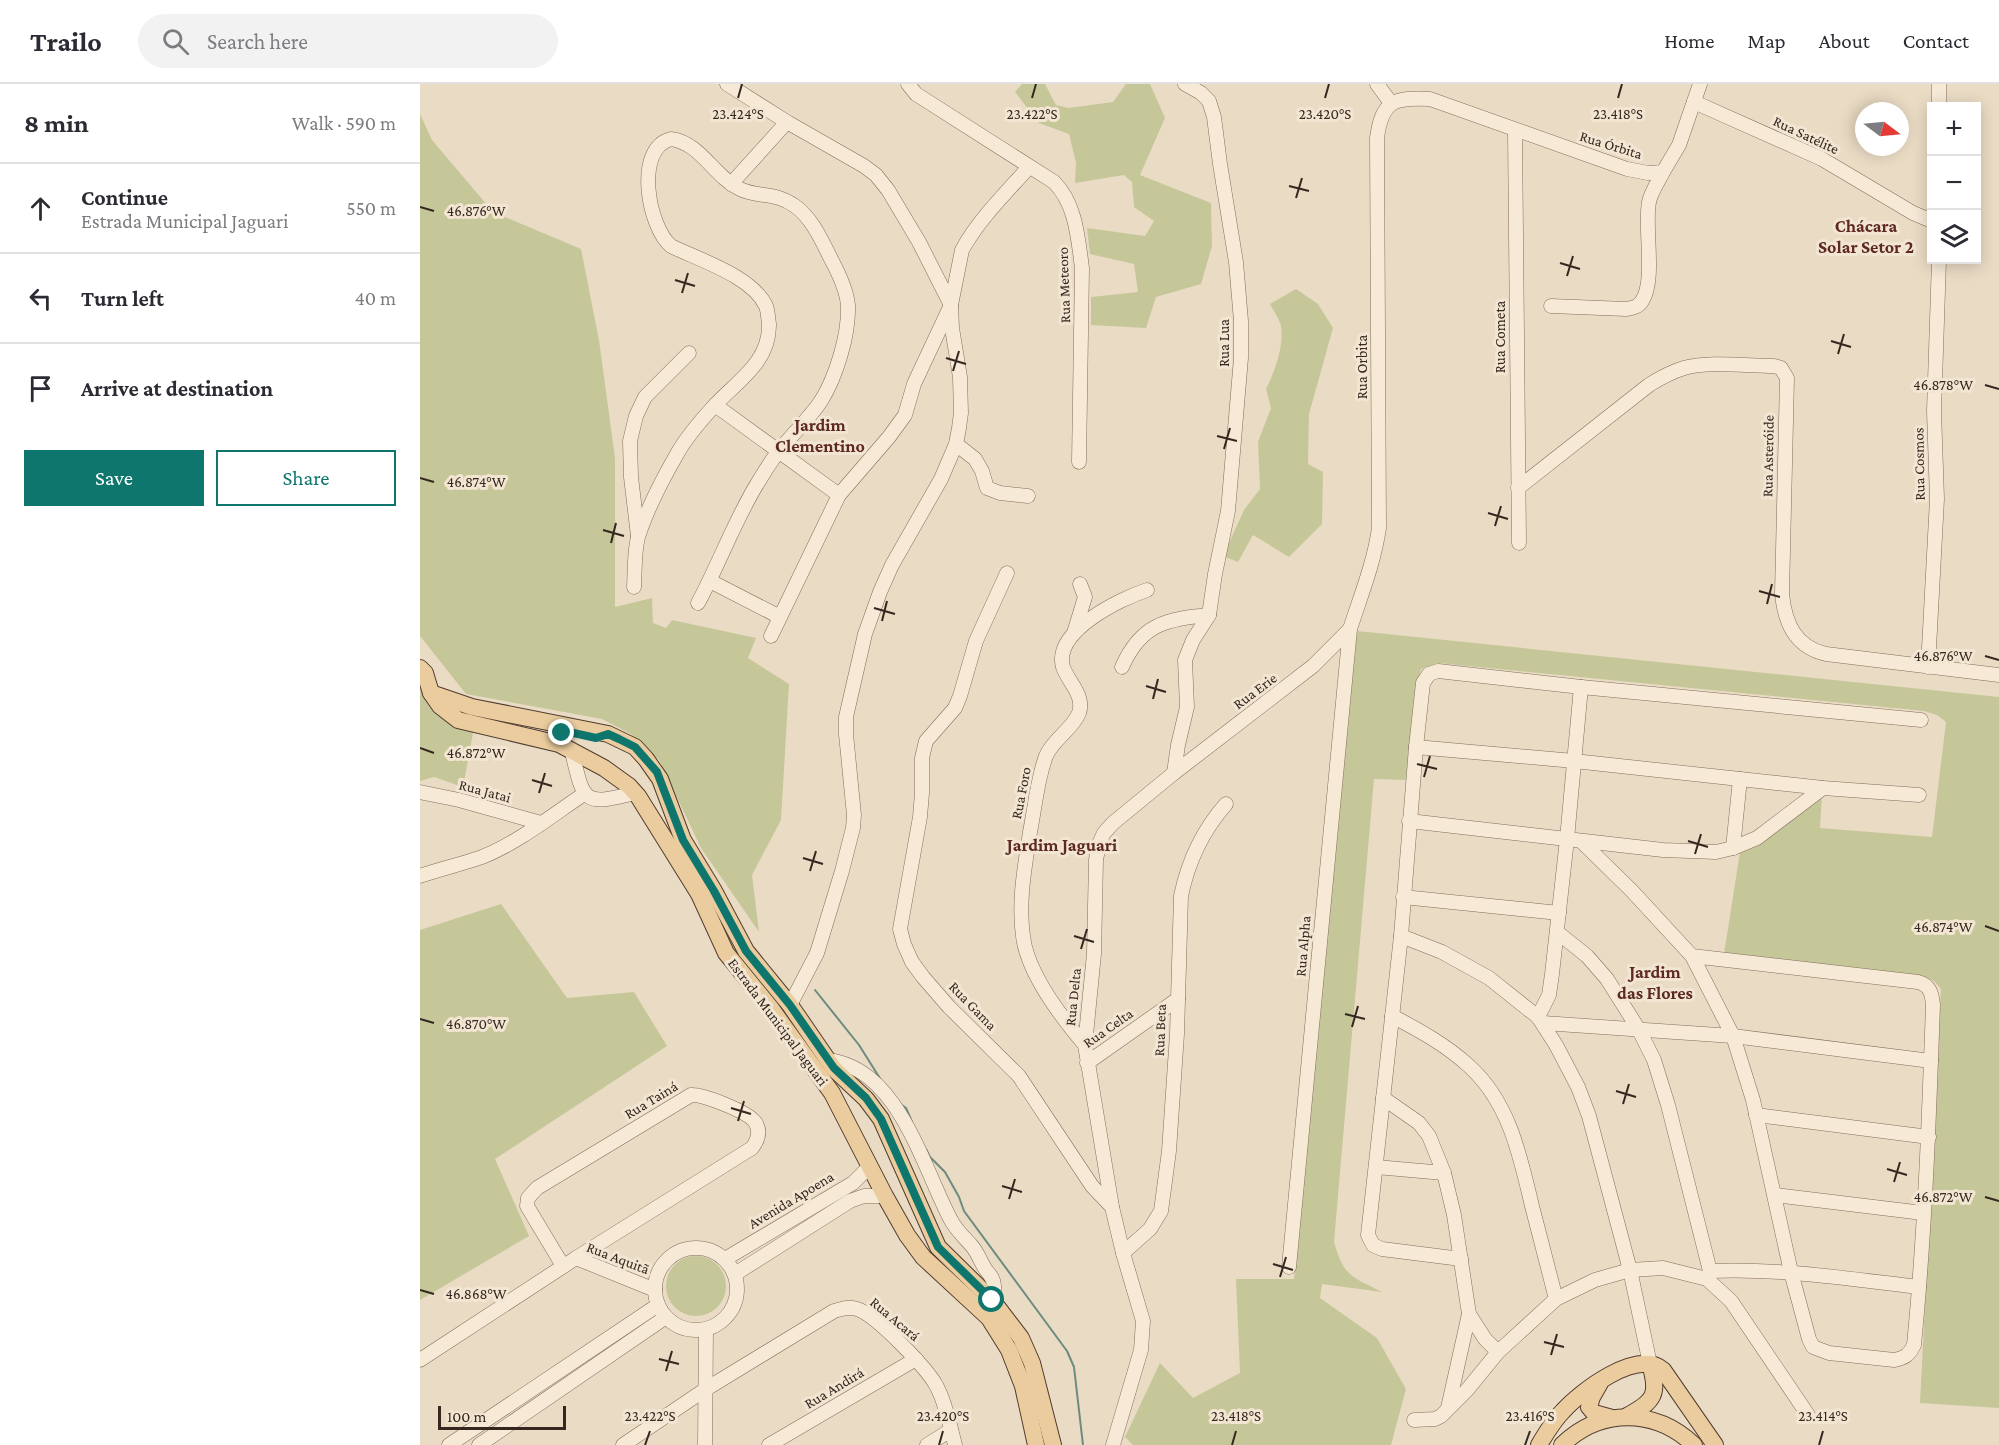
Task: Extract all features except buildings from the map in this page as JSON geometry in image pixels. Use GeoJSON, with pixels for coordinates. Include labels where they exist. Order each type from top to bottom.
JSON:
{"type":"FeatureCollection","features":[{"type":"Feature","properties":{"kind":"main road","name":"Estrada Municipal Jaguari"},"geometry":{"type":"LineString","coordinates":[[420,668],[431,693],[440,706],[458,720],[566,748],[604,768],[623,781],[635,793],[699,894],[723,948],[732,962],[770,1007],[832,1093],[907,1235],[923,1257],[989,1318],[1009,1350],[1023,1386],[1036,1445]]}},
{"type":"Feature","properties":{"kind":"main road","name":"Estrada Municipal Jaguari"},"geometry":{"type":"LineString","coordinates":[[431,693],[472,707],[608,734],[635,747],[657,772],[683,840],[746,951],[790,1005],[827,1060],[877,1113],[941,1251],[992,1300],[1021,1338],[1032,1363],[1053,1445]]}},
{"type":"Feature","properties":{"kind":"main road"},"geometry":{"type":"LineString","coordinates":[[566,748],[558,740],[560,735],[569,732],[596,738],[608,734]]}},
{"type":"Feature","properties":{"kind":"main road"},"geometry":{"type":"LineString","coordinates":[[732,962],[746,951]]}},
{"type":"Feature","properties":{"kind":"main road"},"geometry":{"type":"LineString","coordinates":[[852,1129],[855,1119],[863,1113],[869,1111],[877,1113]]}},
{"type":"Feature","properties":{"kind":"main road"},"geometry":{"type":"LineString","coordinates":[[907,1235],[921,1234],[927,1224]]}},
{"type":"Feature","properties":{"kind":"main road"},"geometry":{"type":"LineString","coordinates":[[1562,1445],[1580,1429],[1642,1408],[1653,1397],[1655,1387],[1650,1364]]}},
{"type":"Feature","properties":{"kind":"main road"},"geometry":{"type":"LineString","coordinates":[[1541,1445],[1552,1424],[1582,1392],[1633,1366],[1650,1364],[1663,1370],[1714,1445]]}},
{"type":"Feature","properties":{"kind":"main road"},"geometry":{"type":"LineString","coordinates":[[1602,1380],[1589,1407],[1594,1413],[1663,1424],[1676,1430],[1694,1445]]}},
{"type":"Feature","properties":{"kind":"street"},"geometry":{"type":"LineString","coordinates":[[727,84],[864,166],[876,175],[888,190],[919,242],[951,305],[952,328],[960,377],[961,413],[956,444],[941,479],[892,565],[865,634],[846,717],[853,828],[817,953],[790,1005]]}},
{"type":"Feature","properties":{"kind":"street","name":"Rua Meteoro"},"geometry":{"type":"LineString","coordinates":[[908,84],[916,94],[1054,182],[1067,198],[1079,241],[1082,297],[1079,462]]}},
{"type":"Feature","properties":{"kind":"street","name":"Rua Lua"},"geometry":{"type":"LineString","coordinates":[[1185,84],[1201,93],[1212,108],[1236,262],[1241,321],[1242,358],[1234,424],[1232,480],[1209,615]]}},
{"type":"Feature","properties":{"kind":"street"},"geometry":{"type":"LineString","coordinates":[[1377,84],[1391,103]]}},
{"type":"Feature","properties":{"kind":"street"},"geometry":{"type":"LineString","coordinates":[[1551,306],[1626,309],[1641,303],[1647,288],[1649,267],[1649,204],[1663,172],[1679,145],[1700,84]]}},
{"type":"Feature","properties":{"kind":"street"},"geometry":{"type":"LineString","coordinates":[[1939,84],[1939,102]]}},
{"type":"Feature","properties":{"kind":"street","name":"Rua Órbita"},"geometry":{"type":"LineString","coordinates":[[1391,103],[1406,98],[1430,99],[1627,169],[1648,173],[1663,172]]}},
{"type":"Feature","properties":{"kind":"street","name":"Rua Satélite"},"geometry":{"type":"LineString","coordinates":[[1694,102],[1822,159],[1913,213],[1927,219]]}},
{"type":"Feature","properties":{"kind":"street","name":"Rua Orbita"},"geometry":{"type":"LineString","coordinates":[[1350,629],[1368,580],[1379,528],[1377,138],[1384,110],[1391,103]]}},
{"type":"Feature","properties":{"kind":"street"},"geometry":{"type":"LineString","coordinates":[[731,184],[787,122]]}},
{"type":"Feature","properties":{"kind":"street","name":"Rua Cometa"},"geometry":{"type":"LineString","coordinates":[[1515,130],[1519,543]]}},
{"type":"Feature","properties":{"kind":"street"},"geometry":{"type":"LineString","coordinates":[[638,539],[650,508],[688,436],[715,405],[753,368],[762,356],[769,329],[766,306],[757,293],[744,282],[671,246],[663,239],[650,210],[649,183],[652,155],[665,140],[676,140],[687,144],[702,155],[731,184],[749,192],[774,196],[797,208],[809,220],[832,261],[848,305],[840,354],[832,382],[820,403],[779,451],[756,485],[698,603]]}},
{"type":"Feature","properties":{"kind":"street"},"geometry":{"type":"LineString","coordinates":[[771,636],[839,495],[905,415],[914,384],[951,305],[962,250],[966,242],[1029,167]]}},
{"type":"Feature","properties":{"kind":"street","name":"Rua Cosmos"},"geometry":{"type":"LineString","coordinates":[[1928,667],[1937,499],[1934,411],[1939,264]]}},
{"type":"Feature","properties":{"kind":"street"},"geometry":{"type":"LineString","coordinates":[[634,587],[638,539],[630,465],[630,441],[636,416],[645,397],[689,353]]}},
{"type":"Feature","properties":{"kind":"street","name":"Rua Asteróide"},"geometry":{"type":"LineString","coordinates":[[1518,488],[1649,385],[1665,376],[1685,368],[1698,366],[1781,368],[1787,378],[1782,594],[1788,622],[1799,640],[1813,651],[1999,675]]}},
{"type":"Feature","properties":{"kind":"street"},"geometry":{"type":"LineString","coordinates":[[715,405],[839,495]]}},
{"type":"Feature","properties":{"kind":"street"},"geometry":{"type":"LineString","coordinates":[[956,444],[975,459],[982,471],[987,488],[1000,493],[1028,496]]}},
{"type":"Feature","properties":{"kind":"street","name":"Rua Gama"},"geometry":{"type":"LineString","coordinates":[[1007,573],[976,641],[955,708],[926,741],[922,758],[920,817],[900,929],[903,944],[923,977],[949,1007],[1029,1088],[1092,1186],[1112,1207],[1123,1253],[1142,1313],[1143,1336],[1113,1445]]}},
{"type":"Feature","properties":{"kind":"street"},"geometry":{"type":"LineString","coordinates":[[710,581],[780,617]]}},
{"type":"Feature","properties":{"kind":"street"},"geometry":{"type":"LineString","coordinates":[[1074,635],[1084,601],[1084,591],[1080,584]]}},
{"type":"Feature","properties":{"kind":"street","name":"Rua Foro"},"geometry":{"type":"LineString","coordinates":[[1085,1045],[1059,1012],[1026,952],[1021,899],[1027,854],[1042,768],[1047,754],[1076,717],[1080,708],[1078,693],[1066,674],[1062,662],[1063,652],[1074,635],[1087,622],[1127,596],[1147,590]]}},
{"type":"Feature","properties":{"kind":"street"},"geometry":{"type":"LineString","coordinates":[[1122,667],[1128,652],[1152,629],[1164,622],[1209,615]]}},
{"type":"Feature","properties":{"kind":"street"},"geometry":{"type":"LineString","coordinates":[[1174,773],[1187,707],[1185,660],[1193,640],[1209,615]]}},
{"type":"Feature","properties":{"kind":"street","name":"Rua Erie"},"geometry":{"type":"LineString","coordinates":[[1174,773],[1312,666],[1350,629]]}},
{"type":"Feature","properties":{"kind":"street","name":"Rua Alpha"},"geometry":{"type":"LineString","coordinates":[[1289,1267],[1350,629]]}},
{"type":"Feature","properties":{"kind":"street"},"geometry":{"type":"LineString","coordinates":[[1461,1259],[1382,1249],[1372,1245],[1368,1235],[1401,936],[1416,747],[1423,684],[1429,674],[1433,672],[1921,720]]}},
{"type":"Feature","properties":{"kind":"street"},"geometry":{"type":"LineString","coordinates":[[1540,1020],[1549,995],[1559,913],[1574,840],[1574,761],[1581,687]]}},
{"type":"Feature","properties":{"kind":"street"},"geometry":{"type":"LineString","coordinates":[[1416,747],[1574,761],[1823,788],[1919,795]]}},
{"type":"Feature","properties":{"kind":"street"},"geometry":{"type":"LineString","coordinates":[[566,748],[584,794],[590,798],[602,800],[635,793]]}},
{"type":"Feature","properties":{"kind":"street","name":"Rua Delta"},"geometry":{"type":"LineString","coordinates":[[1112,1207],[1085,1045],[1094,954],[1096,860],[1104,833],[1174,773]]}},
{"type":"Feature","properties":{"kind":"street"},"geometry":{"type":"LineString","coordinates":[[1733,849],[1740,779]]}},
{"type":"Feature","properties":{"kind":"street"},"geometry":{"type":"LineString","coordinates":[[1409,821],[1663,850],[1716,852],[1733,849],[1757,838],[1823,788]]}},
{"type":"Feature","properties":{"kind":"street","name":"Rua Jatai"},"geometry":{"type":"LineString","coordinates":[[420,792],[459,800],[541,823]]}},
{"type":"Feature","properties":{"kind":"street"},"geometry":{"type":"LineString","coordinates":[[420,876],[482,856],[523,835],[584,794]]}},
{"type":"Feature","properties":{"kind":"street","name":"Rua Beta"},"geometry":{"type":"LineString","coordinates":[[1123,1253],[1150,1229],[1161,1211],[1169,1151],[1177,1034],[1181,896],[1186,876],[1214,818],[1226,804]]}},
{"type":"Feature","properties":{"kind":"street"},"geometry":{"type":"LineString","coordinates":[[1574,840],[1651,912],[1692,956],[1733,1036],[1756,1115],[1791,1272],[1813,1347],[1829,1353],[1894,1360],[1907,1356],[1914,1345],[1920,1287],[1929,1137],[1933,1005],[1930,991],[1923,983],[1692,956]]}},
{"type":"Feature","properties":{"kind":"street"},"geometry":{"type":"LineString","coordinates":[[1403,897],[1559,913]]}},
{"type":"Feature","properties":{"kind":"street"},"geometry":{"type":"LineString","coordinates":[[1557,932],[1587,956],[1607,979],[1640,1030],[1664,1089],[1708,1275],[1731,1301],[1808,1415]]}},
{"type":"Feature","properties":{"kind":"street"},"geometry":{"type":"LineString","coordinates":[[1401,936],[1443,952],[1489,978],[1540,1020],[1568,1066],[1589,1116],[1630,1270],[1650,1364]]}},
{"type":"Feature","properties":{"kind":"street","name":"Rua Celta"},"geometry":{"type":"LineString","coordinates":[[1087,1063],[1178,999]]}},
{"type":"Feature","properties":{"kind":"street"},"geometry":{"type":"LineString","coordinates":[[1392,1016],[1437,1040],[1469,1066],[1506,1115],[1521,1160],[1556,1299]]}},
{"type":"Feature","properties":{"kind":"street"},"geometry":{"type":"LineString","coordinates":[[1540,1020],[1733,1036],[1931,1061]]}},
{"type":"Feature","properties":{"kind":"street"},"geometry":{"type":"LineString","coordinates":[[827,1060],[843,1061],[874,1082],[888,1095],[922,1155],[954,1225],[974,1248],[992,1278],[994,1286],[992,1300]]}},
{"type":"Feature","properties":{"kind":"street","name":"Rua Tainá"},"geometry":{"type":"LineString","coordinates":[[563,1266],[527,1206],[528,1198],[537,1188],[691,1095],[702,1095],[751,1118],[756,1124],[759,1131],[758,1140],[752,1148],[576,1258]]}},
{"type":"Feature","properties":{"kind":"street"},"geometry":{"type":"LineString","coordinates":[[1383,1098],[1419,1123],[1429,1136],[1444,1173],[1454,1215],[1469,1314],[1448,1409]]}},
{"type":"Feature","properties":{"kind":"street"},"geometry":{"type":"LineString","coordinates":[[1756,1115],[1929,1137]]}},
{"type":"Feature","properties":{"kind":"street","name":"Avenida Apoena"},"geometry":{"type":"LineString","coordinates":[[724,1258],[852,1183],[870,1166]]}},
{"type":"Feature","properties":{"kind":"street"},"geometry":{"type":"LineString","coordinates":[[1376,1167],[1444,1173]]}},
{"type":"Feature","properties":{"kind":"street"},"geometry":{"type":"LineString","coordinates":[[1775,1195],[1923,1213]]}},
{"type":"Feature","properties":{"kind":"street"},"geometry":{"type":"LineString","coordinates":[[735,1274],[850,1201],[864,1196],[885,1196]]}},
{"type":"Feature","properties":{"kind":"street"},"geometry":{"type":"LineString","coordinates":[[691,1247],[715,1251],[724,1258],[735,1274],[737,1285],[733,1308],[717,1324],[706,1329],[684,1328],[662,1311],[655,1290],[656,1278],[669,1257],[679,1251],[691,1247]]}},
{"type":"Feature","properties":{"kind":"street","name":"Rua Aquitã"},"geometry":{"type":"LineString","coordinates":[[420,1360],[576,1258],[655,1290]]}},
{"type":"Feature","properties":{"kind":"street"},"geometry":{"type":"LineString","coordinates":[[1414,1420],[1438,1419],[1467,1390],[1498,1352],[1556,1299],[1595,1280],[1630,1270],[1663,1268],[1708,1275],[1734,1270],[1791,1272],[1920,1287]]}},
{"type":"Feature","properties":{"kind":"street","name":"Rua Acará"},"geometry":{"type":"LineString","coordinates":[[624,1445],[706,1389],[834,1311],[846,1307],[865,1312],[928,1372],[937,1388],[955,1445]]}},
{"type":"Feature","properties":{"kind":"street"},"geometry":{"type":"LineString","coordinates":[[449,1445],[516,1400],[662,1311]]}},
{"type":"Feature","properties":{"kind":"street"},"geometry":{"type":"LineString","coordinates":[[479,1445],[525,1414],[662,1311]]}},
{"type":"Feature","properties":{"kind":"street"},"geometry":{"type":"LineString","coordinates":[[1469,1314],[1485,1339],[1498,1352]]}},
{"type":"Feature","properties":{"kind":"street"},"geometry":{"type":"LineString","coordinates":[[705,1445],[706,1329]]}},
{"type":"Feature","properties":{"kind":"street","name":"Rua Andirá"},"geometry":{"type":"LineString","coordinates":[[769,1445],[916,1359]]}},
{"type":"Feature","properties":{"kind":"street"},"geometry":{"type":"LineString","coordinates":[[516,1400],[525,1414]]}},
{"type":"Feature","properties":{"kind":"street"},"geometry":{"type":"LineString","coordinates":[[927,1445],[951,1430]]}},
{"type":"Feature","properties":{"kind":"green space"},"geometry":{"type":"Polygon","coordinates":[[[1022,84],[1045,84],[1056,105],[1068,108],[1113,102],[1126,84],[1150,84],[1165,118],[1140,175],[1211,203],[1212,246],[1201,284],[1156,297],[1146,328],[1091,325],[1091,297],[1138,292],[1134,264],[1090,254],[1087,228],[1145,236],[1154,221],[1134,207],[1132,182],[1124,175],[1075,183],[1076,163],[1069,134],[1039,123],[1015,92],[1022,84]]]}},
{"type":"Feature","properties":{"kind":"green space"},"geometry":{"type":"Polygon","coordinates":[[[420,114],[432,140],[493,212],[581,249],[599,340],[615,458],[615,607],[652,598],[653,623],[666,628],[672,620],[756,638],[748,658],[789,684],[781,820],[752,875],[759,932],[701,848],[659,760],[631,734],[602,719],[466,694],[420,636],[420,114]]]}},
{"type":"Feature","properties":{"kind":"green space"},"geometry":{"type":"Polygon","coordinates":[[[1296,289],[1318,304],[1333,328],[1309,414],[1308,464],[1323,472],[1322,524],[1289,557],[1253,535],[1238,562],[1223,556],[1244,510],[1260,489],[1258,442],[1271,408],[1266,389],[1280,350],[1282,334],[1278,318],[1270,304],[1296,289]]]}},
{"type":"Feature","properties":{"kind":"green space"},"geometry":{"type":"Polygon","coordinates":[[[1357,631],[1999,697],[1999,1408],[1920,1403],[1941,989],[1935,982],[1924,976],[1724,954],[1740,852],[1822,794],[1820,828],[1932,837],[1946,722],[1937,715],[1924,711],[1438,663],[1421,669],[1415,693],[1406,780],[1374,779],[1334,1242],[1345,1269],[1356,1278],[1382,1292],[1322,1284],[1320,1298],[1377,1338],[1406,1389],[1391,1445],[1133,1445],[1125,1437],[1160,1363],[1193,1398],[1240,1373],[1236,1279],[1294,1279],[1357,631]]]}},
{"type":"Feature","properties":{"kind":"green space"},"geometry":{"type":"Polygon","coordinates":[[[420,686],[440,716],[473,733],[463,787],[434,777],[420,781],[420,686]]]}},
{"type":"Feature","properties":{"kind":"green space"},"geometry":{"type":"Polygon","coordinates":[[[501,904],[567,998],[634,992],[667,1046],[495,1159],[529,1236],[420,1300],[420,930],[501,904]]]}},
{"type":"Feature","properties":{"kind":"green space"},"geometry":{"type":"Polygon","coordinates":[[[696,1256],[713,1261],[721,1269],[726,1286],[721,1303],[713,1311],[696,1316],[679,1311],[671,1303],[666,1286],[671,1269],[679,1261],[696,1256]]]}},
{"type":"Feature","properties":{"kind":"waterway"},"geometry":{"type":"LineString","coordinates":[[815,990],[859,1045],[881,1080]]}},
{"type":"Feature","properties":{"kind":"waterway"},"geometry":{"type":"LineString","coordinates":[[899,1103],[906,1108],[912,1122]]}},
{"type":"Feature","properties":{"kind":"waterway"},"geometry":{"type":"LineString","coordinates":[[926,1149],[930,1157],[945,1172],[964,1211],[1067,1351],[1074,1367],[1083,1445]]}},
{"type":"Feature","properties":{"kind":"district","name":"Chácara Solar Setor 2"},"geometry":{"type":"Point","coordinates":[1866,236]}},
{"type":"Feature","properties":{"kind":"district","name":"Jardim Clementino"},"geometry":{"type":"Point","coordinates":[820,435]}},
{"type":"Feature","properties":{"kind":"district","name":"Jardim Jaguari"},"geometry":{"type":"Point","coordinates":[1062,845]}},
{"type":"Feature","properties":{"kind":"district","name":"Jardim das Flores"},"geometry":{"type":"Point","coordinates":[1655,982]}},
{"type":"Feature","properties":{"kind":"route"},"geometry":{"type":"LineString","coordinates":[[562,733],[569,732],[596,738],[608,734],[635,747],[657,772],[683,840],[720,901],[733,930],[746,951],[790,1005],[834,1068],[866,1098],[877,1113],[938,1247],[992,1300]]}}]}
